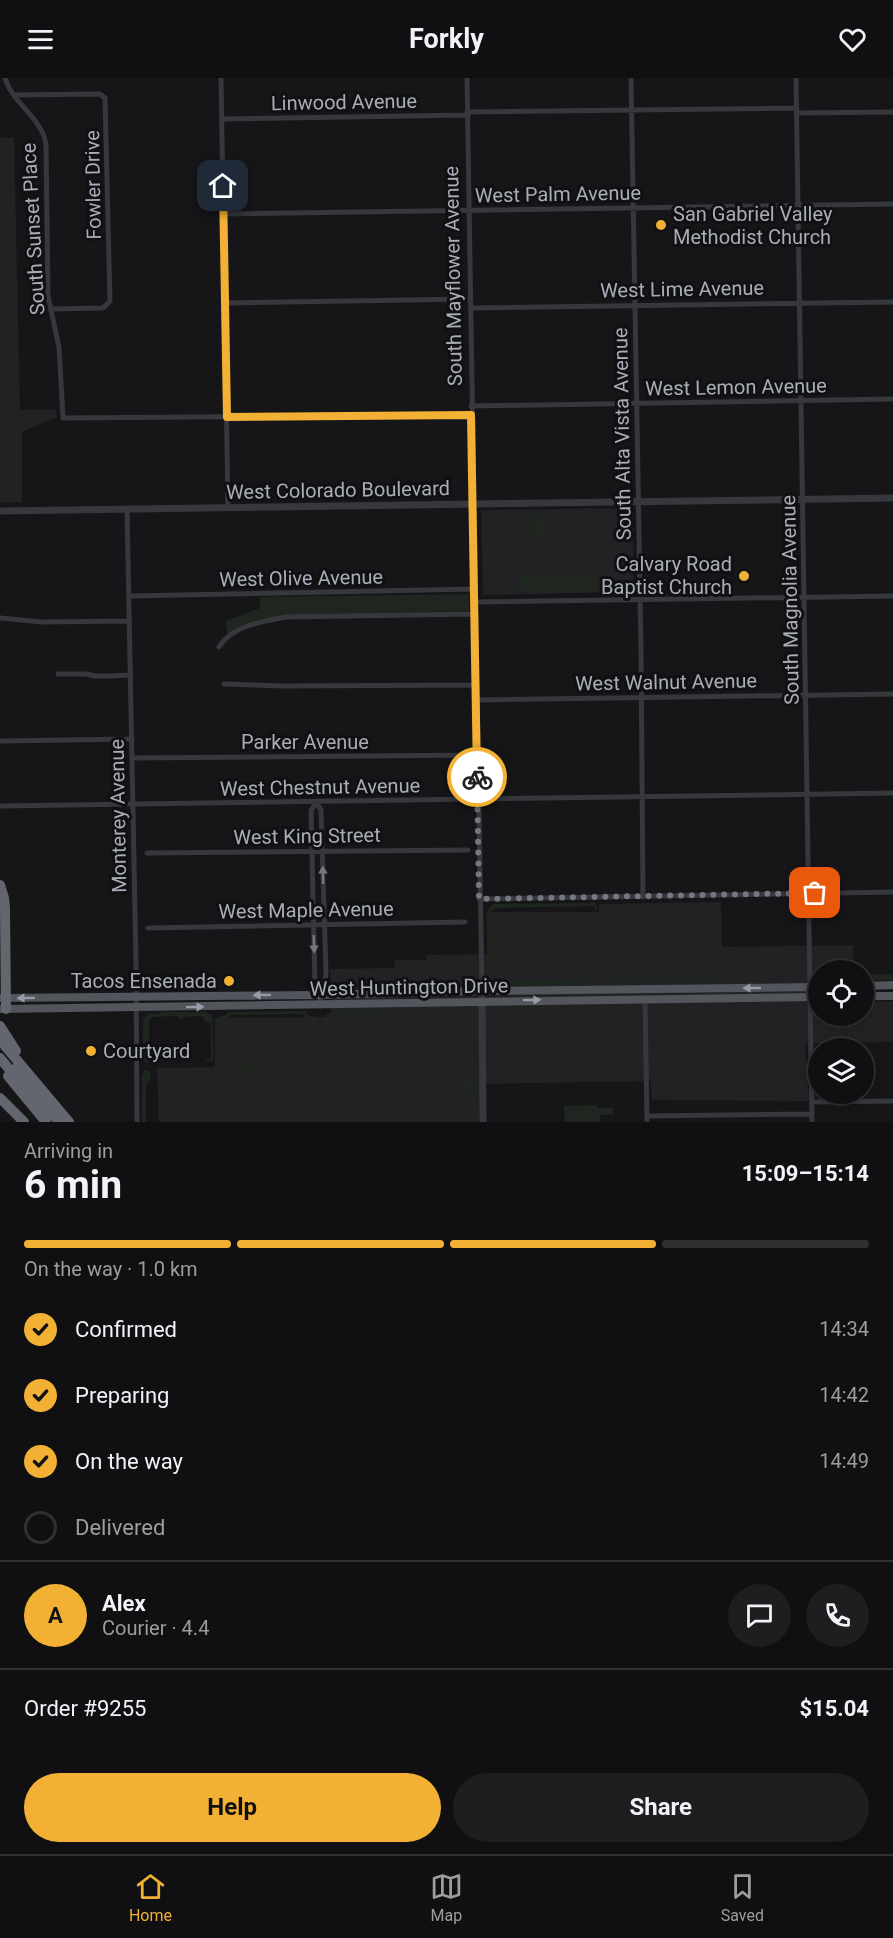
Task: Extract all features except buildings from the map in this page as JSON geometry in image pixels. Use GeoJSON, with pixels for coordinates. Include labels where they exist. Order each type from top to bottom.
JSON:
{"type":"FeatureCollection","features":[{"type":"Feature","properties":{"kind":"highway"},"geometry":{"type":"LineString","coordinates":[[0,885],[5,908],[3,1004]]}},
{"type":"Feature","properties":{"kind":"highway"},"geometry":{"type":"LineString","coordinates":[[0,1026],[31,1077]]}},
{"type":"Feature","properties":{"kind":"highway"},"geometry":{"type":"LineString","coordinates":[[0,1040],[69,1122]]}},
{"type":"Feature","properties":{"kind":"highway"},"geometry":{"type":"LineString","coordinates":[[0,1051],[59,1122]]}},
{"type":"Feature","properties":{"kind":"highway"},"geometry":{"type":"LineString","coordinates":[[0,1058],[53,1122]]}},
{"type":"Feature","properties":{"kind":"highway"},"geometry":{"type":"LineString","coordinates":[[0,1066],[46,1122]]}},
{"type":"Feature","properties":{"kind":"highway"},"geometry":{"type":"LineString","coordinates":[[0,1071],[18,1089]]}},
{"type":"Feature","properties":{"kind":"highway"},"geometry":{"type":"LineString","coordinates":[[0,1098],[24,1122]]}},
{"type":"Feature","properties":{"kind":"main road"},"geometry":{"type":"LineString","coordinates":[[874,986],[893,985]]}},
{"type":"Feature","properties":{"kind":"main road","name":"West Huntington Drive"},"geometry":{"type":"LineString","coordinates":[[3,1004],[135,997],[808,987]]}},
{"type":"Feature","properties":{"kind":"main road"},"geometry":{"type":"LineString","coordinates":[[645,998],[651,993],[680,989]]}},
{"type":"Feature","properties":{"kind":"main road"},"geometry":{"type":"LineString","coordinates":[[583,999],[587,995],[608,994],[619,990]]}},
{"type":"Feature","properties":{"kind":"main road"},"geometry":{"type":"LineString","coordinates":[[874,996],[893,996]]}},
{"type":"Feature","properties":{"kind":"main road","name":"West Huntington Drive"},"geometry":{"type":"LineString","coordinates":[[3,1004],[136,1007],[320,1006],[583,999],[808,997]]}},
{"type":"Feature","properties":{"kind":"street","name":"South Sunset Place"},"geometry":{"type":"LineString","coordinates":[[5,78],[14,95],[41,129],[46,144],[48,296],[59,347],[61,415],[68,420],[227,417]]}},
{"type":"Feature","properties":{"kind":"street"},"geometry":{"type":"LineString","coordinates":[[221,78],[228,508]]}},
{"type":"Feature","properties":{"kind":"street","name":"South Mayflower Avenue"},"geometry":{"type":"LineString","coordinates":[[467,78],[483,1122]]}},
{"type":"Feature","properties":{"kind":"street","name":"South Alta Vista Avenue"},"geometry":{"type":"LineString","coordinates":[[631,78],[640,550],[643,897]]}},
{"type":"Feature","properties":{"kind":"street","name":"South Magnolia Avenue"},"geometry":{"type":"LineString","coordinates":[[796,78],[807,695],[808,893],[813,960]]}},
{"type":"Feature","properties":{"kind":"street","name":"Fowler Drive"},"geometry":{"type":"LineString","coordinates":[[14,95],[100,94],[105,98],[110,301],[103,308],[98,309],[50,309]]}},
{"type":"Feature","properties":{"kind":"street","name":"Linwood Avenue"},"geometry":{"type":"LineString","coordinates":[[222,119],[632,109],[893,112]]}},
{"type":"Feature","properties":{"kind":"street","name":"West Palm Avenue"},"geometry":{"type":"LineString","coordinates":[[224,214],[893,204]]}},
{"type":"Feature","properties":{"kind":"street"},"geometry":{"type":"LineString","coordinates":[[225,303],[470,299]]}},
{"type":"Feature","properties":{"kind":"street","name":"West Lime Avenue"},"geometry":{"type":"LineString","coordinates":[[471,308],[893,302]]}},
{"type":"Feature","properties":{"kind":"street","name":"West Lemon Avenue"},"geometry":{"type":"LineString","coordinates":[[471,406],[893,399]]}},
{"type":"Feature","properties":{"kind":"street"},"geometry":{"type":"LineString","coordinates":[[227,417],[471,415]]}},
{"type":"Feature","properties":{"kind":"street","name":"West Colorado Boulevard"},"geometry":{"type":"LineString","coordinates":[[0,512],[893,498]]}},
{"type":"Feature","properties":{"kind":"street","name":"Monterey Avenue"},"geometry":{"type":"LineString","coordinates":[[127,509],[137,1122]]}},
{"type":"Feature","properties":{"kind":"street","name":"West Olive Avenue"},"geometry":{"type":"LineString","coordinates":[[129,596],[474,589]]}},
{"type":"Feature","properties":{"kind":"street"},"geometry":{"type":"LineString","coordinates":[[475,602],[893,596]]}},
{"type":"Feature","properties":{"kind":"street","name":"West Olive Avenue"},"geometry":{"type":"LineString","coordinates":[[219,647],[223,639],[243,629],[286,617],[475,614]]}},
{"type":"Feature","properties":{"kind":"street"},"geometry":{"type":"LineString","coordinates":[[0,618],[42,622],[128,621]]}},
{"type":"Feature","properties":{"kind":"street"},"geometry":{"type":"LineString","coordinates":[[58,674],[131,675]]}},
{"type":"Feature","properties":{"kind":"street"},"geometry":{"type":"LineString","coordinates":[[224,684],[476,685]]}},
{"type":"Feature","properties":{"kind":"street","name":"West Walnut Avenue"},"geometry":{"type":"LineString","coordinates":[[476,700],[893,694]]}},
{"type":"Feature","properties":{"kind":"street"},"geometry":{"type":"LineString","coordinates":[[0,741],[132,739]]}},
{"type":"Feature","properties":{"kind":"street","name":"Parker Avenue"},"geometry":{"type":"LineString","coordinates":[[132,758],[477,755]]}},
{"type":"Feature","properties":{"kind":"street","name":"West Chestnut Avenue"},"geometry":{"type":"LineString","coordinates":[[0,806],[893,793]]}},
{"type":"Feature","properties":{"kind":"street"},"geometry":{"type":"LineString","coordinates":[[320,995],[315,986],[313,924],[311,811],[316,802],[321,810],[326,973],[320,995],[320,1006]]}},
{"type":"Feature","properties":{"kind":"street","name":"West King Street"},"geometry":{"type":"LineString","coordinates":[[147,853],[468,850]]}},
{"type":"Feature","properties":{"kind":"street"},"geometry":{"type":"LineString","coordinates":[[479,899],[893,892]]}},
{"type":"Feature","properties":{"kind":"street","name":"West Maple Avenue"},"geometry":{"type":"LineString","coordinates":[[148,928],[465,922]]}},
{"type":"Feature","properties":{"kind":"street"},"geometry":{"type":"LineString","coordinates":[[645,998],[647,1119],[812,1114]]}},
{"type":"Feature","properties":{"kind":"street"},"geometry":{"type":"LineString","coordinates":[[874,1101],[893,1101]]}},
{"type":"Feature","properties":{"kind":"street","name":"South Magnolia Avenue"},"geometry":{"type":"LineString","coordinates":[[812,1104],[812,1122]]}},
{"type":"Feature","properties":{"kind":"shaded area"},"geometry":{"type":"Polygon","coordinates":[[[0,138],[14,138],[20,410],[56,410],[57,417],[22,432],[22,502],[0,502],[0,138]]]}},
{"type":"Feature","properties":{"kind":"shaded area"},"geometry":{"type":"Polygon","coordinates":[[[633,508],[633,592],[483,595],[481,510],[633,508]]]}},
{"type":"Feature","properties":{"kind":"shaded area"},"geometry":{"type":"Polygon","coordinates":[[[548,515],[548,537],[530,537],[530,516],[548,515]]]}},
{"type":"Feature","properties":{"kind":"shaded area"},"geometry":{"type":"Polygon","coordinates":[[[519,574],[595,574],[595,591],[519,591],[519,574]]]}},
{"type":"Feature","properties":{"kind":"shaded area"},"geometry":{"type":"Polygon","coordinates":[[[469,594],[469,611],[303,615],[272,619],[227,636],[226,621],[260,608],[260,597],[469,594]]]}},
{"type":"Feature","properties":{"kind":"shaded area"},"geometry":{"type":"Polygon","coordinates":[[[721,902],[722,947],[853,945],[854,960],[808,960],[808,1026],[874,1026],[874,1002],[893,1001],[893,1042],[874,1042],[874,1038],[808,1038],[808,1044],[805,1044],[808,1101],[652,1100],[651,1081],[480,1084],[479,1122],[159,1122],[157,1068],[215,1067],[215,1018],[331,1017],[330,969],[394,968],[395,960],[426,960],[426,955],[487,954],[487,912],[599,912],[599,904],[721,902]]]}},
{"type":"Feature","properties":{"kind":"shaded area"},"geometry":{"type":"Polygon","coordinates":[[[596,903],[597,911],[595,911],[595,906],[495,908],[491,913],[491,936],[497,936],[497,939],[538,939],[538,934],[540,934],[540,941],[489,940],[488,910],[493,904],[596,903]]]}},
{"type":"Feature","properties":{"kind":"shaded area"},"geometry":{"type":"Polygon","coordinates":[[[492,948],[540,948],[540,953],[537,949],[493,950],[492,976],[496,981],[597,980],[597,983],[495,986],[489,980],[489,951],[492,948]]]}},
{"type":"Feature","properties":{"kind":"shaded area"},"geometry":{"type":"Polygon","coordinates":[[[893,974],[893,980],[874,980],[874,975],[893,974]]]}},
{"type":"Feature","properties":{"kind":"shaded area"},"geometry":{"type":"Polygon","coordinates":[[[726,978],[726,983],[607,983],[607,980],[726,978]]]}},
{"type":"Feature","properties":{"kind":"shaded area"},"geometry":{"type":"Polygon","coordinates":[[[385,1009],[392,1013],[392,1051],[385,1051],[390,1049],[389,1016],[383,1013],[336,1013],[329,1016],[329,1049],[334,1050],[333,1052],[326,1051],[326,1015],[336,1010],[385,1009]]]}},
{"type":"Feature","properties":{"kind":"shaded area"},"geometry":{"type":"Polygon","coordinates":[[[306,1011],[308,1016],[314,1016],[314,1050],[312,1052],[307,1051],[312,1049],[311,1019],[305,1019],[305,1014],[230,1015],[228,1020],[223,1022],[223,1067],[229,1067],[229,1070],[221,1070],[220,1016],[228,1012],[306,1011]]]}},
{"type":"Feature","properties":{"kind":"shaded area"},"geometry":{"type":"Polygon","coordinates":[[[159,1012],[205,1012],[212,1015],[214,1059],[206,1062],[205,1060],[211,1057],[211,1023],[205,1021],[203,1016],[184,1017],[182,1021],[177,1016],[152,1017],[149,1022],[149,1046],[146,1046],[146,1056],[150,1056],[151,1061],[147,1063],[143,1060],[143,1019],[149,1013],[159,1014],[159,1012]]]}},
{"type":"Feature","properties":{"kind":"shaded area"},"geometry":{"type":"Polygon","coordinates":[[[250,1032],[257,1032],[261,1036],[261,1065],[255,1065],[255,1070],[236,1070],[235,1064],[253,1063],[254,1059],[259,1059],[258,1035],[250,1035],[250,1032]]]}},
{"type":"Feature","properties":{"kind":"shaded area"},"geometry":{"type":"Polygon","coordinates":[[[145,1070],[150,1071],[151,1078],[146,1084],[146,1122],[142,1122],[142,1075],[145,1070]]]}},
{"type":"Feature","properties":{"kind":"shaded area"},"geometry":{"type":"Polygon","coordinates":[[[468,1074],[472,1081],[473,1122],[470,1122],[463,1079],[468,1074]]]}},
{"type":"Feature","properties":{"kind":"shaded area"},"geometry":{"type":"Polygon","coordinates":[[[597,1105],[597,1108],[613,1108],[613,1115],[600,1115],[600,1122],[565,1122],[564,1106],[597,1105]]]}},
{"type":"Feature","properties":{"kind":"way so far"},"geometry":{"type":"LineString","coordinates":[[477,777],[479,899],[815,893]]}},
{"type":"Feature","properties":{"kind":"place","name":"San Gabriel Valley Methodist Church"},"geometry":{"type":"Point","coordinates":[661,225]}},
{"type":"Feature","properties":{"kind":"place","name":"Calvary Road Baptist Church"},"geometry":{"type":"Point","coordinates":[744,576]}},
{"type":"Feature","properties":{"kind":"place","name":"Tacos Ensenada"},"geometry":{"type":"Point","coordinates":[229,981]}},
{"type":"Feature","properties":{"kind":"place","name":"Courtyard"},"geometry":{"type":"Point","coordinates":[91,1051]}},
{"type":"Feature","properties":{"kind":"route"},"geometry":{"type":"LineString","coordinates":[[223,186],[227,417],[471,415],[477,777]]}}]}
